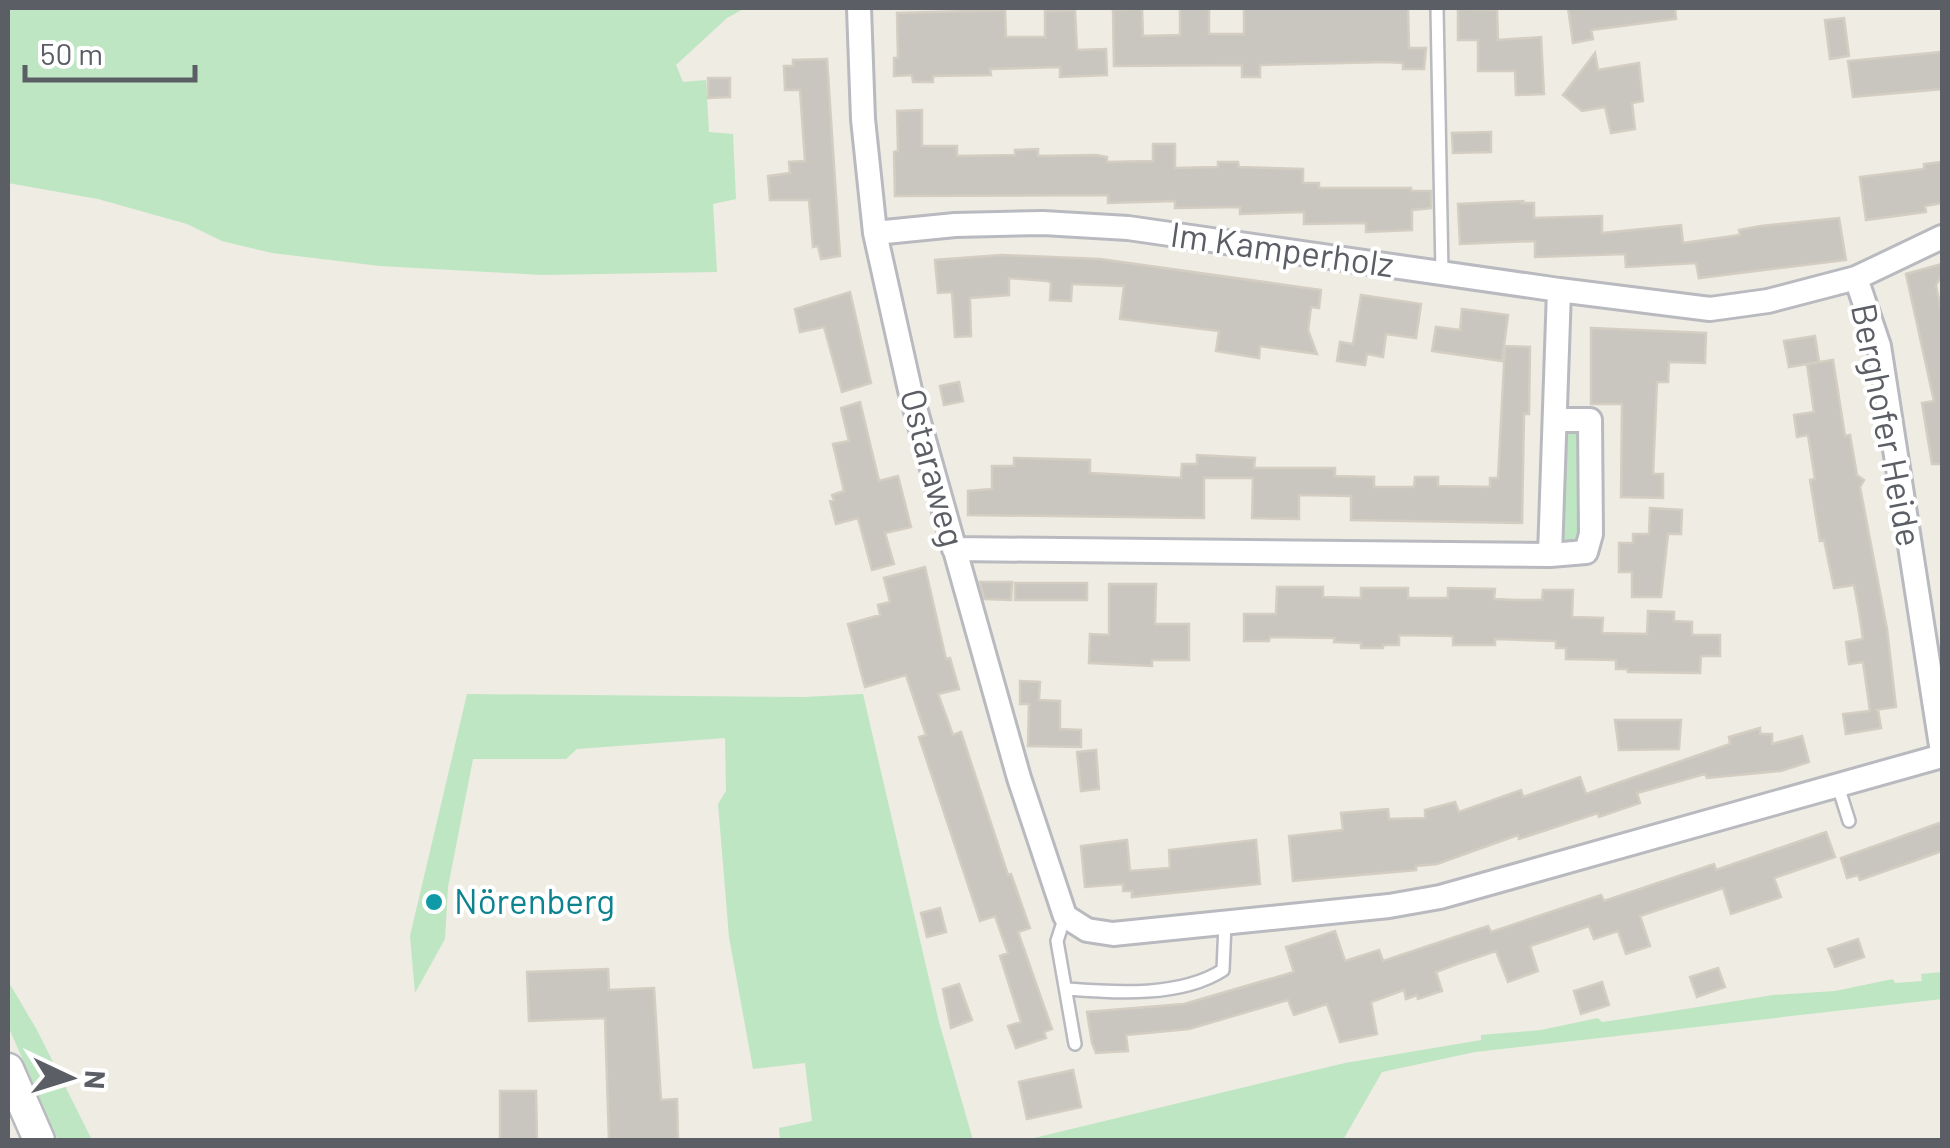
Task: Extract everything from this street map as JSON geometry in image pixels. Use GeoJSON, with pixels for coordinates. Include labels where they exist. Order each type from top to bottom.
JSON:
{"type":"FeatureCollection","features":[{"type":"Feature","properties":{"kind":"street","name":"Ostaraweg"},"geometry":{"type":"LineString","coordinates":[[860,8],[863,119],[875,233],[910,390],[1018,778],[1066,916]]}},
{"type":"Feature","properties":{"kind":"street","name":"Im Kamperholz"},"geometry":{"type":"LineString","coordinates":[[875,233],[955,224],[1111,227],[1559,290]]}},
{"type":"Feature","properties":{"kind":"street"},"geometry":{"type":"LineString","coordinates":[[1856,278],[1942,237]]}},
{"type":"Feature","properties":{"kind":"street","name":"Berghofer Heide"},"geometry":{"type":"LineString","coordinates":[[1066,916],[1087,930],[1113,934],[1389,906],[1440,897],[1942,754],[1878,346],[1856,278],[1799,295],[1710,309],[1559,290]]}},
{"type":"Feature","properties":{"kind":"street"},"geometry":{"type":"LineString","coordinates":[[1550,555],[1559,290]]}},
{"type":"Feature","properties":{"kind":"street"},"geometry":{"type":"LineString","coordinates":[[954,549],[1550,555],[1586,552],[1592,534],[1590,420],[1555,420]]}},
{"type":"Feature","properties":{"kind":"street"},"geometry":{"type":"LineString","coordinates":[[8,1070],[40,1140]]}},
{"type":"Feature","properties":{"kind":"lane"},"geometry":{"type":"LineString","coordinates":[[1438,8],[1442,273]]}},
{"type":"Feature","properties":{"kind":"lane"},"geometry":{"type":"LineString","coordinates":[[1838,786],[1849,820]]}},
{"type":"Feature","properties":{"kind":"lane"},"geometry":{"type":"LineString","coordinates":[[1066,916],[1057,941],[1075,1044]]}},
{"type":"Feature","properties":{"kind":"lane"},"geometry":{"type":"LineString","coordinates":[[1068,988],[1105,992],[1207,980],[1223,970],[1225,924]]}},
{"type":"Feature","properties":{"kind":"green space"},"geometry":{"type":"Polygon","coordinates":[[[8,8],[745,8],[727,18],[676,65],[683,82],[706,80],[709,132],[733,134],[736,199],[713,204],[717,272],[542,275],[380,266],[272,253],[222,241],[187,224],[98,199],[8,183],[8,8]]]}},
{"type":"Feature","properties":{"kind":"green space"},"geometry":{"type":"Polygon","coordinates":[[[1571,430],[1582,436],[1582,539],[1574,544],[1563,543],[1557,537],[1563,432],[1571,430]]]}},
{"type":"Feature","properties":{"kind":"green space"},"geometry":{"type":"Polygon","coordinates":[[[467,694],[863,694],[939,1022],[973,1140],[780,1140],[779,1128],[812,1121],[805,1063],[753,1069],[729,937],[718,804],[726,791],[725,738],[577,749],[566,759],[473,759],[448,887],[445,939],[415,993],[410,936],[467,694]]]}},
{"type":"Feature","properties":{"kind":"green space"},"geometry":{"type":"Polygon","coordinates":[[[1942,972],[1942,999],[1475,1052],[1382,1072],[1343,1140],[1026,1140],[1345,1063],[1481,1040],[1481,1035],[1541,1030],[1598,1018],[1602,1022],[1773,995],[1835,991],[1893,979],[1895,983],[1922,981],[1921,974],[1942,972]]]}},
{"type":"Feature","properties":{"kind":"green space"},"geometry":{"type":"Polygon","coordinates":[[[8,981],[92,1140],[58,1140],[8,1026],[8,981]]]}},
{"type":"Feature","properties":{"kind":"building"},"geometry":{"type":"Polygon","coordinates":[[[1209,8],[1209,34],[1244,34],[1244,8],[1408,8],[1409,48],[1426,48],[1424,69],[1403,69],[1403,63],[1386,62],[1260,65],[1260,77],[1242,77],[1242,65],[1114,66],[1113,10],[1142,9],[1143,36],[1180,35],[1180,9],[1209,8]]]}},
{"type":"Feature","properties":{"kind":"building"},"geometry":{"type":"Polygon","coordinates":[[[1568,8],[1675,8],[1676,19],[1591,30],[1593,39],[1573,43],[1568,8]]]}},
{"type":"Feature","properties":{"kind":"building"},"geometry":{"type":"Polygon","coordinates":[[[1458,9],[1497,10],[1498,40],[1541,37],[1544,94],[1516,95],[1515,71],[1478,71],[1478,40],[1458,40],[1458,9]]]}},
{"type":"Feature","properties":{"kind":"building"},"geometry":{"type":"Polygon","coordinates":[[[1005,10],[1006,37],[1045,37],[1045,11],[1075,10],[1077,50],[1106,49],[1107,75],[1060,77],[1060,67],[990,69],[991,75],[933,76],[933,82],[913,82],[912,75],[894,76],[894,58],[898,58],[897,13],[1005,10]]]}},
{"type":"Feature","properties":{"kind":"building"},"geometry":{"type":"Polygon","coordinates":[[[1844,18],[1849,56],[1830,59],[1825,20],[1844,18]]]}},
{"type":"Feature","properties":{"kind":"building"},"geometry":{"type":"Polygon","coordinates":[[[1942,52],[1942,89],[1853,97],[1848,61],[1942,52]]]}},
{"type":"Feature","properties":{"kind":"building"},"geometry":{"type":"Polygon","coordinates":[[[1595,53],[1598,70],[1639,63],[1643,101],[1632,103],[1635,129],[1611,133],[1605,107],[1582,111],[1563,95],[1595,53]]]}},
{"type":"Feature","properties":{"kind":"building"},"geometry":{"type":"Polygon","coordinates":[[[827,59],[840,256],[821,259],[818,246],[813,247],[809,200],[770,200],[768,176],[790,173],[789,162],[805,161],[800,90],[785,90],[784,66],[793,66],[793,60],[827,59]]]}},
{"type":"Feature","properties":{"kind":"building"},"geometry":{"type":"Polygon","coordinates":[[[708,78],[730,78],[730,97],[708,98],[708,78]]]}},
{"type":"Feature","properties":{"kind":"building"},"geometry":{"type":"Polygon","coordinates":[[[922,110],[922,146],[957,146],[957,156],[1015,155],[1015,150],[1038,149],[1038,156],[1096,155],[1107,157],[1107,162],[1153,161],[1153,144],[1175,144],[1175,168],[1218,167],[1218,162],[1238,162],[1239,167],[1303,169],[1303,183],[1319,183],[1319,188],[1431,191],[1431,208],[1412,210],[1412,230],[1366,232],[1366,223],[1304,224],[1304,212],[1240,214],[1240,207],[1175,208],[1175,201],[1108,203],[1108,195],[895,196],[897,111],[922,110]]]}},
{"type":"Feature","properties":{"kind":"building"},"geometry":{"type":"Polygon","coordinates":[[[1491,132],[1491,152],[1453,153],[1452,133],[1491,132]]]}},
{"type":"Feature","properties":{"kind":"building"},"geometry":{"type":"Polygon","coordinates":[[[1942,162],[1942,203],[1925,206],[1926,212],[1866,220],[1860,177],[1924,169],[1924,164],[1942,162]]]}},
{"type":"Feature","properties":{"kind":"building"},"geometry":{"type":"Polygon","coordinates":[[[1534,203],[1534,218],[1602,216],[1602,233],[1681,225],[1683,243],[1740,235],[1739,230],[1761,226],[1839,218],[1846,260],[1699,278],[1696,263],[1626,267],[1625,254],[1535,257],[1535,241],[1460,244],[1458,204],[1534,203]]]}},
{"type":"Feature","properties":{"kind":"building"},"geometry":{"type":"Polygon","coordinates":[[[1001,255],[1100,259],[1321,290],[1319,308],[1311,307],[1308,330],[1317,354],[1260,346],[1259,358],[1216,351],[1219,331],[1120,319],[1124,286],[1072,284],[1071,301],[1050,300],[1051,283],[1009,278],[1009,295],[970,298],[971,336],[955,337],[952,292],[938,293],[935,260],[1001,255]]]}},
{"type":"Feature","properties":{"kind":"building"},"geometry":{"type":"Polygon","coordinates":[[[1942,264],[1942,275],[1936,285],[1942,315],[1942,464],[1932,464],[1922,403],[1934,401],[1906,274],[1942,264]]]}},
{"type":"Feature","properties":{"kind":"building"},"geometry":{"type":"Polygon","coordinates":[[[850,292],[871,383],[842,392],[824,327],[800,332],[795,309],[850,292]]]}},
{"type":"Feature","properties":{"kind":"building"},"geometry":{"type":"Polygon","coordinates":[[[1361,295],[1421,304],[1416,338],[1386,334],[1383,357],[1367,354],[1365,365],[1337,361],[1340,342],[1353,344],[1361,295]]]}},
{"type":"Feature","properties":{"kind":"building"},"geometry":{"type":"Polygon","coordinates":[[[1462,309],[1508,315],[1502,361],[1432,351],[1436,327],[1460,330],[1462,309]]]}},
{"type":"Feature","properties":{"kind":"building"},"geometry":{"type":"Polygon","coordinates":[[[1591,328],[1706,333],[1705,363],[1669,362],[1668,382],[1657,382],[1653,474],[1663,474],[1663,498],[1621,497],[1622,404],[1591,404],[1591,328]]]}},
{"type":"Feature","properties":{"kind":"building"},"geometry":{"type":"Polygon","coordinates":[[[1815,336],[1819,362],[1789,367],[1784,341],[1815,336]]]}},
{"type":"Feature","properties":{"kind":"building"},"geometry":{"type":"Polygon","coordinates":[[[1505,346],[1530,347],[1522,523],[1351,520],[1351,496],[1299,495],[1299,519],[1252,518],[1253,478],[1204,478],[1204,518],[968,515],[968,491],[992,489],[992,466],[1014,466],[1014,458],[1090,460],[1090,473],[1181,478],[1182,464],[1197,464],[1197,455],[1255,458],[1254,468],[1335,468],[1335,476],[1374,477],[1374,487],[1414,487],[1415,477],[1438,477],[1438,486],[1490,487],[1490,478],[1498,478],[1505,346]]]}},
{"type":"Feature","properties":{"kind":"building"},"geometry":{"type":"Polygon","coordinates":[[[1833,360],[1845,436],[1850,435],[1857,475],[1864,480],[1860,487],[1887,629],[1896,707],[1875,710],[1881,728],[1846,734],[1843,714],[1870,711],[1863,662],[1849,664],[1846,642],[1863,639],[1859,612],[1854,585],[1834,588],[1824,540],[1820,541],[1810,480],[1815,479],[1808,435],[1797,437],[1794,415],[1814,412],[1807,364],[1833,360]]]}},
{"type":"Feature","properties":{"kind":"building"},"geometry":{"type":"Polygon","coordinates":[[[959,382],[963,401],[944,405],[940,386],[959,382]]]}},
{"type":"Feature","properties":{"kind":"building"},"geometry":{"type":"Polygon","coordinates":[[[860,402],[879,481],[898,476],[911,527],[885,533],[894,564],[872,570],[858,518],[836,524],[830,501],[834,500],[832,495],[844,491],[833,444],[849,441],[841,408],[860,402]]]}},
{"type":"Feature","properties":{"kind":"building"},"geometry":{"type":"Polygon","coordinates":[[[1650,508],[1682,510],[1681,534],[1668,534],[1661,597],[1632,597],[1632,572],[1619,572],[1619,543],[1633,543],[1633,534],[1649,534],[1650,508]]]}},
{"type":"Feature","properties":{"kind":"building"},"geometry":{"type":"Polygon","coordinates":[[[925,567],[946,659],[950,658],[959,689],[938,694],[953,735],[961,732],[1008,875],[1011,874],[1030,928],[1018,932],[1052,1029],[1044,1032],[1046,1038],[1016,1048],[1008,1026],[1021,1022],[1000,956],[1008,953],[995,916],[980,921],[919,737],[926,735],[906,675],[865,687],[848,624],[880,615],[878,605],[890,602],[884,578],[925,567]]]}},
{"type":"Feature","properties":{"kind":"building"},"geometry":{"type":"Polygon","coordinates":[[[980,582],[1012,582],[1011,600],[984,599],[980,582]]]}},
{"type":"Feature","properties":{"kind":"building"},"geometry":{"type":"Polygon","coordinates":[[[1015,583],[1087,583],[1087,600],[1015,600],[1015,583]]]}},
{"type":"Feature","properties":{"kind":"building"},"geometry":{"type":"Polygon","coordinates":[[[1109,584],[1156,584],[1155,624],[1189,624],[1189,660],[1152,660],[1152,666],[1089,663],[1090,634],[1109,635],[1109,584]]]}},
{"type":"Feature","properties":{"kind":"building"},"geometry":{"type":"Polygon","coordinates":[[[1277,587],[1323,587],[1323,597],[1361,598],[1361,588],[1408,588],[1408,598],[1448,598],[1448,588],[1495,589],[1494,599],[1516,600],[1542,600],[1543,590],[1573,590],[1572,617],[1603,618],[1602,633],[1647,634],[1648,611],[1674,612],[1674,621],[1692,622],[1692,635],[1720,635],[1720,656],[1701,656],[1700,673],[1628,672],[1616,669],[1616,660],[1566,659],[1566,648],[1556,648],[1556,641],[1495,639],[1495,645],[1453,645],[1453,636],[1399,635],[1399,645],[1361,648],[1361,643],[1334,642],[1335,638],[1270,637],[1269,641],[1244,641],[1244,614],[1276,614],[1277,587]]]}},
{"type":"Feature","properties":{"kind":"building"},"geometry":{"type":"Polygon","coordinates":[[[1020,681],[1040,682],[1039,700],[1060,701],[1060,729],[1081,730],[1081,747],[1028,746],[1029,704],[1020,704],[1020,681]]]}},
{"type":"Feature","properties":{"kind":"building"},"geometry":{"type":"Polygon","coordinates":[[[1615,720],[1681,720],[1679,749],[1619,750],[1615,720]]]}},
{"type":"Feature","properties":{"kind":"building"},"geometry":{"type":"Polygon","coordinates":[[[1760,728],[1760,734],[1772,734],[1772,744],[1802,736],[1809,762],[1781,771],[1707,778],[1705,774],[1637,793],[1640,803],[1599,817],[1598,813],[1519,839],[1518,835],[1437,864],[1416,866],[1416,870],[1293,881],[1289,836],[1343,830],[1341,813],[1388,809],[1389,819],[1425,818],[1425,810],[1455,802],[1459,812],[1521,790],[1523,797],[1580,777],[1586,794],[1730,744],[1729,737],[1760,728]]]}},
{"type":"Feature","properties":{"kind":"building"},"geometry":{"type":"Polygon","coordinates":[[[1096,750],[1099,789],[1081,791],[1077,752],[1096,750]]]}},
{"type":"Feature","properties":{"kind":"building"},"geometry":{"type":"Polygon","coordinates":[[[1942,822],[1942,851],[1860,880],[1858,875],[1847,878],[1841,858],[1942,822]]]}},
{"type":"Feature","properties":{"kind":"building"},"geometry":{"type":"Polygon","coordinates":[[[1826,832],[1835,857],[1774,878],[1781,897],[1731,914],[1723,888],[1640,916],[1650,946],[1626,954],[1618,931],[1594,939],[1589,926],[1530,946],[1538,971],[1508,982],[1496,951],[1457,964],[1436,972],[1442,991],[1406,999],[1404,990],[1371,1002],[1377,1034],[1340,1042],[1327,1004],[1294,1015],[1288,1000],[1189,1029],[1126,1035],[1128,1051],[1096,1053],[1092,1043],[1087,1012],[1184,1004],[1294,972],[1286,947],[1335,931],[1345,961],[1379,950],[1383,961],[1488,926],[1491,932],[1601,895],[1604,901],[1714,864],[1716,870],[1826,832]]]}},
{"type":"Feature","properties":{"kind":"building"},"geometry":{"type":"Polygon","coordinates":[[[1127,840],[1130,871],[1170,868],[1169,850],[1256,840],[1260,884],[1132,897],[1132,891],[1123,891],[1123,884],[1085,887],[1081,846],[1127,840]]]}},
{"type":"Feature","properties":{"kind":"building"},"geometry":{"type":"Polygon","coordinates":[[[940,908],[946,932],[927,937],[921,913],[940,908]]]}},
{"type":"Feature","properties":{"kind":"building"},"geometry":{"type":"Polygon","coordinates":[[[1858,939],[1864,957],[1835,967],[1828,949],[1858,939]]]}},
{"type":"Feature","properties":{"kind":"building"},"geometry":{"type":"Polygon","coordinates":[[[1718,968],[1725,987],[1697,997],[1690,977],[1718,968]]]}},
{"type":"Feature","properties":{"kind":"building"},"geometry":{"type":"Polygon","coordinates":[[[608,969],[609,990],[654,988],[661,1100],[677,1099],[678,1140],[609,1140],[605,1018],[529,1021],[527,972],[608,969]]]}},
{"type":"Feature","properties":{"kind":"building"},"geometry":{"type":"Polygon","coordinates":[[[1602,982],[1609,1005],[1581,1014],[1574,991],[1602,982]]]}},
{"type":"Feature","properties":{"kind":"building"},"geometry":{"type":"Polygon","coordinates":[[[959,984],[972,1020],[951,1028],[943,989],[959,984]]]}},
{"type":"Feature","properties":{"kind":"building"},"geometry":{"type":"Polygon","coordinates":[[[1073,1070],[1081,1107],[1027,1119],[1019,1082],[1073,1070]]]}},
{"type":"Feature","properties":{"kind":"building"},"geometry":{"type":"Polygon","coordinates":[[[500,1091],[536,1091],[537,1140],[500,1140],[500,1091]]]}},
{"type":"Feature","properties":{"kind":"place","name":"Nörenberg"},"geometry":{"type":"Point","coordinates":[434,902]}}]}
